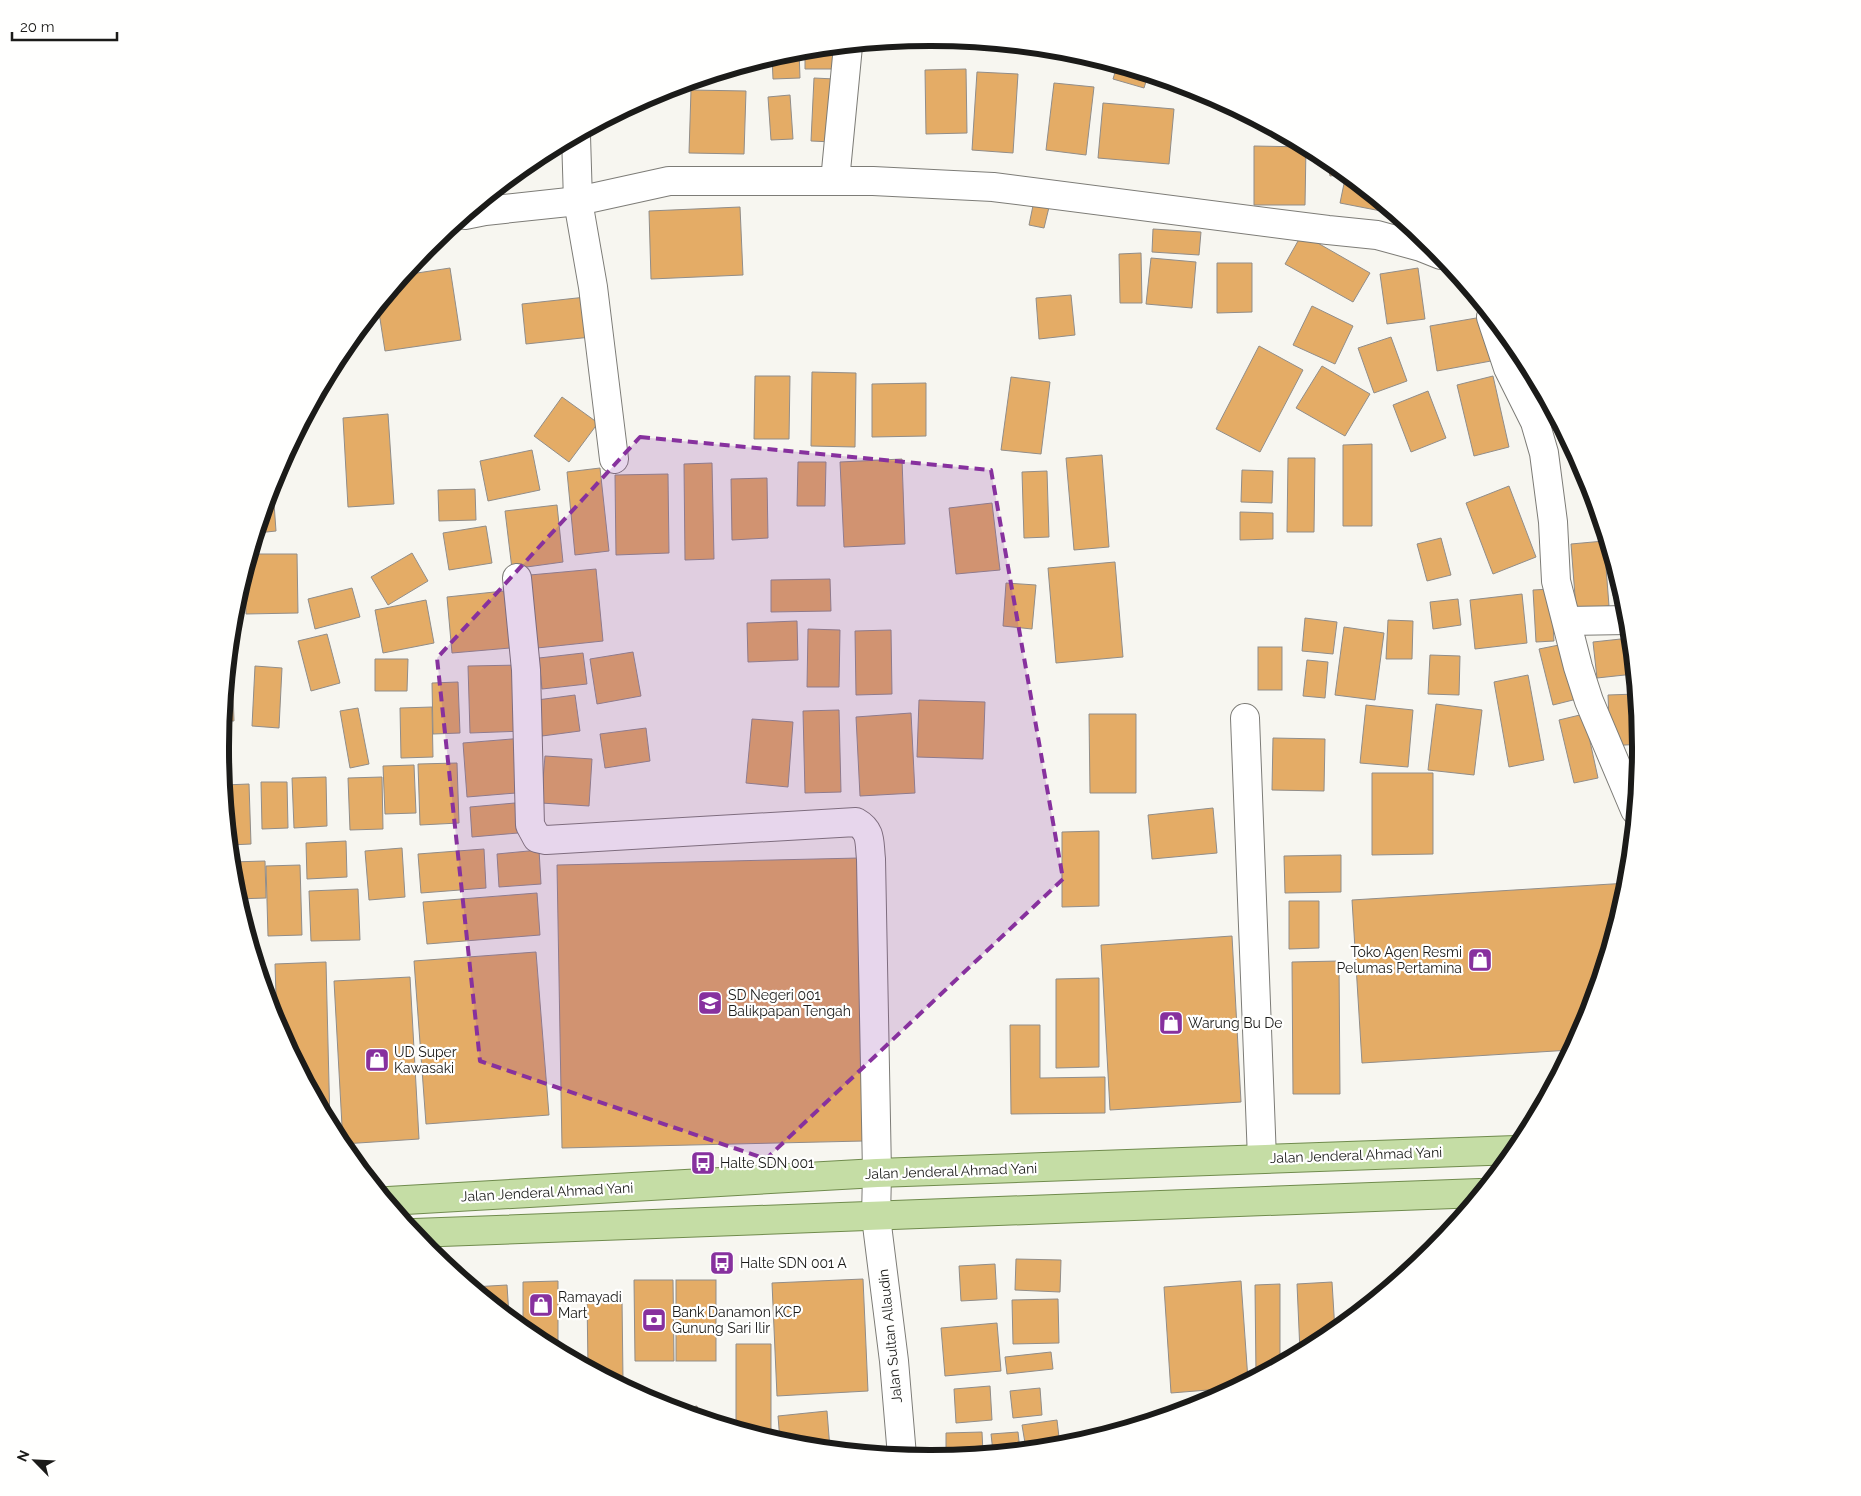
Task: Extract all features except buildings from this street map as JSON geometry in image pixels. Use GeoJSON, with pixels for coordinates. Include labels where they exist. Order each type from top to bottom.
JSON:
{"type":"FeatureCollection","features":[{"type":"Feature","properties":{"kind":"main road","name":"Jalan Jenderal Ahmad Yani"},"geometry":{"type":"LineString","coordinates":[[395,1201],[878,1173],[1505,1150]]}},
{"type":"Feature","properties":{"kind":"main road"},"geometry":{"type":"LineString","coordinates":[[423,1233],[1472,1193]]}},
{"type":"Feature","properties":{"kind":"street"},"geometry":{"type":"LineString","coordinates":[[835,181],[847,51]]}},
{"type":"Feature","properties":{"kind":"street"},"geometry":{"type":"LineString","coordinates":[[576,142],[578,201],[593,287],[614,458]]}},
{"type":"Feature","properties":{"kind":"street"},"geometry":{"type":"LineString","coordinates":[[476,213],[578,201],[669,181],[835,181],[993,186],[1377,235],[1422,247]]}},
{"type":"Feature","properties":{"kind":"street"},"geometry":{"type":"LineString","coordinates":[[1497,334],[1508,368],[1535,422],[1544,453],[1553,522],[1556,581],[1589,701],[1630,799]]}},
{"type":"Feature","properties":{"kind":"street","name":"Jalan Sultan Allaudin"},"geometry":{"type":"LineString","coordinates":[[517,578],[526,670],[530,825],[537,838],[546,840],[856,822],[864,826],[868,834],[871,859],[878,1173],[876,1217],[894,1361],[901,1449]]}},
{"type":"Feature","properties":{"kind":"street"},"geometry":{"type":"LineString","coordinates":[[1567,621],[1620,620]]}},
{"type":"Feature","properties":{"kind":"street"},"geometry":{"type":"LineString","coordinates":[[1245,718],[1262,1159]]}},
{"type":"Feature","properties":{"kind":"highlighted area"},"geometry":{"type":"Polygon","coordinates":[[[640,437],[991,470],[1063,879],[766,1159],[480,1061],[437,658],[640,437]]]}},
{"type":"Feature","properties":{"kind":"place","name":"Toko Agen Resmi Pelumas Pertamina"},"geometry":{"type":"Point","coordinates":[1480,960]}},
{"type":"Feature","properties":{"kind":"place","name":"SD Negeri 001 Balikpapan Tengah"},"geometry":{"type":"Point","coordinates":[710,1003]}},
{"type":"Feature","properties":{"kind":"place","name":"Warung Bu De"},"geometry":{"type":"Point","coordinates":[1171,1023]}},
{"type":"Feature","properties":{"kind":"place","name":"UD Super Kawasaki"},"geometry":{"type":"Point","coordinates":[377,1060]}},
{"type":"Feature","properties":{"kind":"place","name":"Halte SDN 001"},"geometry":{"type":"Point","coordinates":[703,1163]}},
{"type":"Feature","properties":{"kind":"place","name":"Halte SDN 001 A"},"geometry":{"type":"Point","coordinates":[722,1263]}},
{"type":"Feature","properties":{"kind":"place","name":"Ramayadi Mart"},"geometry":{"type":"Point","coordinates":[541,1305]}},
{"type":"Feature","properties":{"kind":"place","name":"Bank Danamon KCP Gunung Sari Ilir"},"geometry":{"type":"Point","coordinates":[654,1320]}}]}
